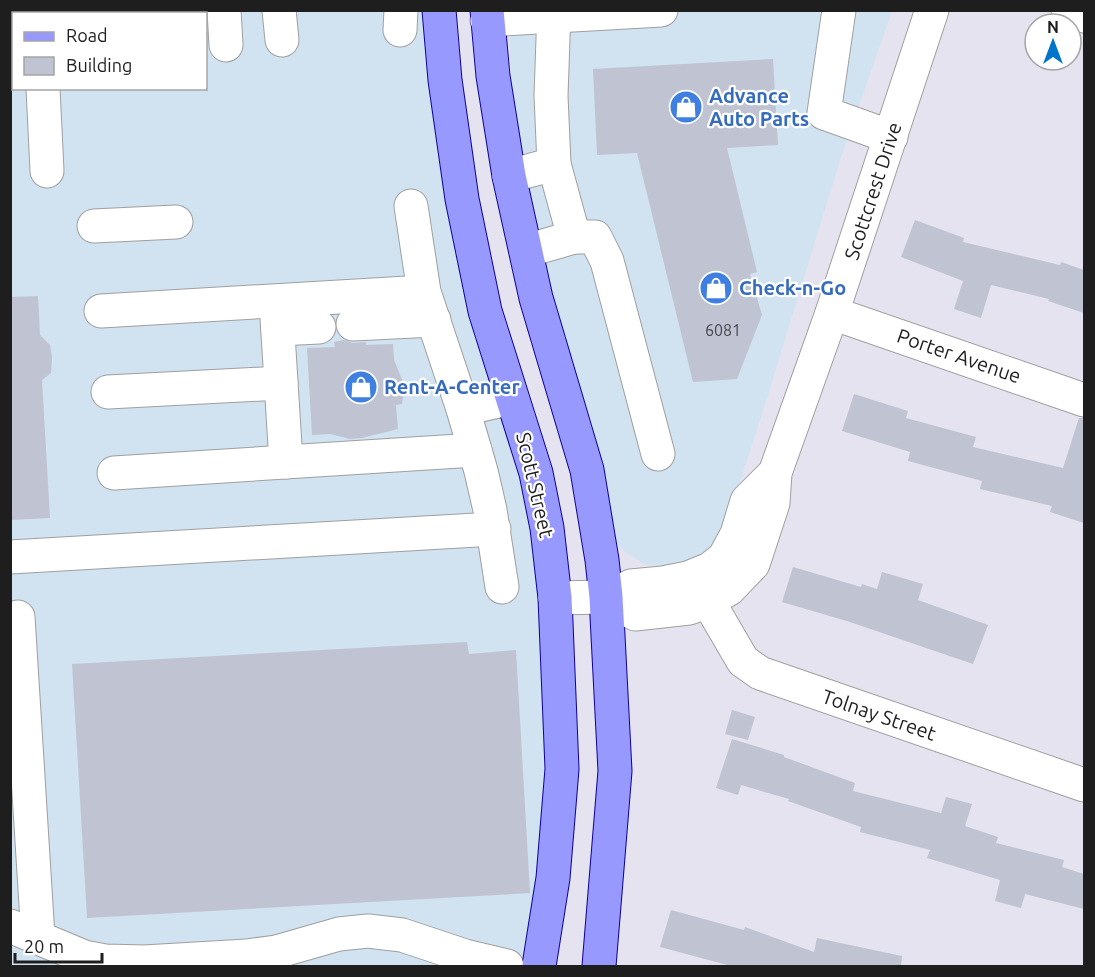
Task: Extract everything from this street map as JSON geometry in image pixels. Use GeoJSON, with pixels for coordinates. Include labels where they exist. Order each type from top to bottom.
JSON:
{"type":"FeatureCollection","features":[{"type":"Feature","properties":{"kind":"main road","name":"Scott Street"},"geometry":{"type":"LineString","coordinates":[[439,10],[445,80],[462,199],[485,311],[536,473],[547,528],[555,598],[562,769],[553,878],[539,966]]}},
{"type":"Feature","properties":{"kind":"main road"},"geometry":{"type":"LineString","coordinates":[[487,15],[493,76],[509,176],[536,298],[587,470],[602,560],[615,771],[599,966]]}},
{"type":"Feature","properties":{"kind":"main road"},"geometry":{"type":"LineString","coordinates":[[462,199],[509,176]]}},
{"type":"Feature","properties":{"kind":"street"},"geometry":{"type":"LineString","coordinates":[[224,10],[226,45]]}},
{"type":"Feature","properties":{"kind":"street"},"geometry":{"type":"LineString","coordinates":[[487,15],[661,10]]}},
{"type":"Feature","properties":{"kind":"street"},"geometry":{"type":"LineString","coordinates":[[839,10],[824,113],[891,137]]}},
{"type":"Feature","properties":{"kind":"street","name":"Scottcrest Drive"},"geometry":{"type":"LineString","coordinates":[[606,597],[635,615],[689,608],[708,601],[729,589],[753,564],[773,503],[775,473],[832,313],[932,10]]}},
{"type":"Feature","properties":{"kind":"street"},"geometry":{"type":"LineString","coordinates":[[1068,10],[1084,16]]}},
{"type":"Feature","properties":{"kind":"street"},"geometry":{"type":"LineString","coordinates":[[554,14],[551,96],[554,164],[574,237]]}},
{"type":"Feature","properties":{"kind":"street"},"geometry":{"type":"LineString","coordinates":[[43,90],[47,171]]}},
{"type":"Feature","properties":{"kind":"street"},"geometry":{"type":"LineString","coordinates":[[509,176],[554,164]]}},
{"type":"Feature","properties":{"kind":"street"},"geometry":{"type":"LineString","coordinates":[[411,206],[429,306],[464,409],[475,450],[494,529],[502,587]]}},
{"type":"Feature","properties":{"kind":"street"},"geometry":{"type":"LineString","coordinates":[[94,226],[176,222]]}},
{"type":"Feature","properties":{"kind":"street"},"geometry":{"type":"LineString","coordinates":[[526,251],[574,237],[595,237],[607,261],[658,454]]}},
{"type":"Feature","properties":{"kind":"street"},"geometry":{"type":"LineString","coordinates":[[101,311],[277,315],[429,306]]}},
{"type":"Feature","properties":{"kind":"street"},"geometry":{"type":"LineString","coordinates":[[352,324],[429,306]]}},
{"type":"Feature","properties":{"kind":"street","name":"Porter Avenue"},"geometry":{"type":"LineString","coordinates":[[832,313],[1084,400]]}},
{"type":"Feature","properties":{"kind":"street"},"geometry":{"type":"LineString","coordinates":[[277,315],[319,327]]}},
{"type":"Feature","properties":{"kind":"street"},"geometry":{"type":"LineString","coordinates":[[277,315],[286,462]]}},
{"type":"Feature","properties":{"kind":"street"},"geometry":{"type":"LineString","coordinates":[[108,392],[281,383]]}},
{"type":"Feature","properties":{"kind":"street"},"geometry":{"type":"LineString","coordinates":[[464,409],[513,398]]}},
{"type":"Feature","properties":{"kind":"street"},"geometry":{"type":"LineString","coordinates":[[114,473],[475,450]]}},
{"type":"Feature","properties":{"kind":"street","name":"Scottcrest Drive"},"geometry":{"type":"LineString","coordinates":[[555,598],[606,597],[631,586],[688,578],[710,569],[724,558],[737,534],[747,501],[775,473]]}},
{"type":"Feature","properties":{"kind":"street"},"geometry":{"type":"LineString","coordinates":[[10,557],[494,529]]}},
{"type":"Feature","properties":{"kind":"street","name":"Tolnay Street"},"geometry":{"type":"LineString","coordinates":[[708,601],[743,662],[760,674],[1084,785]]}},
{"type":"Feature","properties":{"kind":"street"},"geometry":{"type":"LineString","coordinates":[[18,617],[24,931],[84,957],[105,961],[144,962],[276,952],[339,934],[368,931],[402,935],[493,965]]}},
{"type":"Feature","properties":{"kind":"shaded area"},"geometry":{"type":"Polygon","coordinates":[[[10,11],[426,11],[439,161],[461,272],[528,508],[544,583],[551,797],[528,966],[11,966],[10,11]]]}},
{"type":"Feature","properties":{"kind":"shaded area"},"geometry":{"type":"Polygon","coordinates":[[[508,11],[892,11],[841,157],[731,509],[716,543],[691,561],[669,568],[644,564],[624,551],[614,540],[591,420],[547,288],[513,108],[508,11]]]}},
{"type":"Feature","properties":{"kind":"building"},"geometry":{"type":"Polygon","coordinates":[[[773,59],[778,145],[727,148],[757,272],[750,274],[762,315],[737,379],[693,382],[637,153],[597,155],[593,69],[773,59]]]}},
{"type":"Feature","properties":{"kind":"building"},"geometry":{"type":"Polygon","coordinates":[[[915,220],[964,238],[963,242],[1060,265],[1061,262],[1084,270],[1084,313],[1048,301],[1049,299],[991,285],[981,318],[954,309],[963,281],[901,257],[915,220]]]}},
{"type":"Feature","properties":{"kind":"building"},"geometry":{"type":"Polygon","coordinates":[[[38,296],[40,335],[50,345],[52,358],[51,373],[42,380],[50,518],[10,520],[10,297],[38,296]]]}},
{"type":"Feature","properties":{"kind":"building","name":"Rent-A-Center"},"geometry":{"type":"Polygon","coordinates":[[[344,340],[353,343],[366,342],[366,345],[393,344],[394,360],[403,382],[404,391],[402,404],[396,405],[398,429],[350,439],[330,434],[312,435],[307,348],[335,347],[334,342],[344,340]]]}},
{"type":"Feature","properties":{"kind":"building"},"geometry":{"type":"Polygon","coordinates":[[[854,394],[908,411],[906,418],[976,437],[973,447],[1063,468],[1079,418],[1084,418],[1084,523],[1050,512],[1052,506],[980,489],[982,481],[908,461],[910,452],[842,431],[854,394]]]}},
{"type":"Feature","properties":{"kind":"building"},"geometry":{"type":"Polygon","coordinates":[[[793,567],[861,587],[862,584],[877,589],[882,572],[923,584],[918,600],[988,625],[973,664],[850,622],[782,602],[793,567]]]}},
{"type":"Feature","properties":{"kind":"building"},"geometry":{"type":"Polygon","coordinates":[[[467,642],[469,654],[516,650],[530,893],[87,918],[72,664],[467,642]]]}},
{"type":"Feature","properties":{"kind":"building"},"geometry":{"type":"Polygon","coordinates":[[[732,710],[755,717],[748,740],[725,734],[732,710]]]}},
{"type":"Feature","properties":{"kind":"building"},"geometry":{"type":"Polygon","coordinates":[[[732,739],[784,755],[784,757],[855,783],[853,791],[941,813],[946,797],[972,804],[965,826],[998,837],[996,843],[1064,860],[1062,867],[1084,874],[1084,909],[1025,894],[1021,908],[995,901],[1000,880],[927,858],[930,850],[860,832],[861,827],[788,801],[789,799],[741,785],[738,795],[716,788],[732,739]]]}},
{"type":"Feature","properties":{"kind":"building"},"geometry":{"type":"Polygon","coordinates":[[[671,910],[744,930],[745,927],[814,952],[817,938],[902,956],[901,966],[731,966],[660,947],[671,910]]]}},
{"type":"Feature","properties":{"kind":"place","name":"Advance Auto Parts"},"geometry":{"type":"Point","coordinates":[686,107]}},
{"type":"Feature","properties":{"kind":"place","name":"Check-n-Go"},"geometry":{"type":"Point","coordinates":[716,288]}},
{"type":"Feature","properties":{"kind":"place","name":"Rent-A-Center"},"geometry":{"type":"Point","coordinates":[361,387]}}]}
